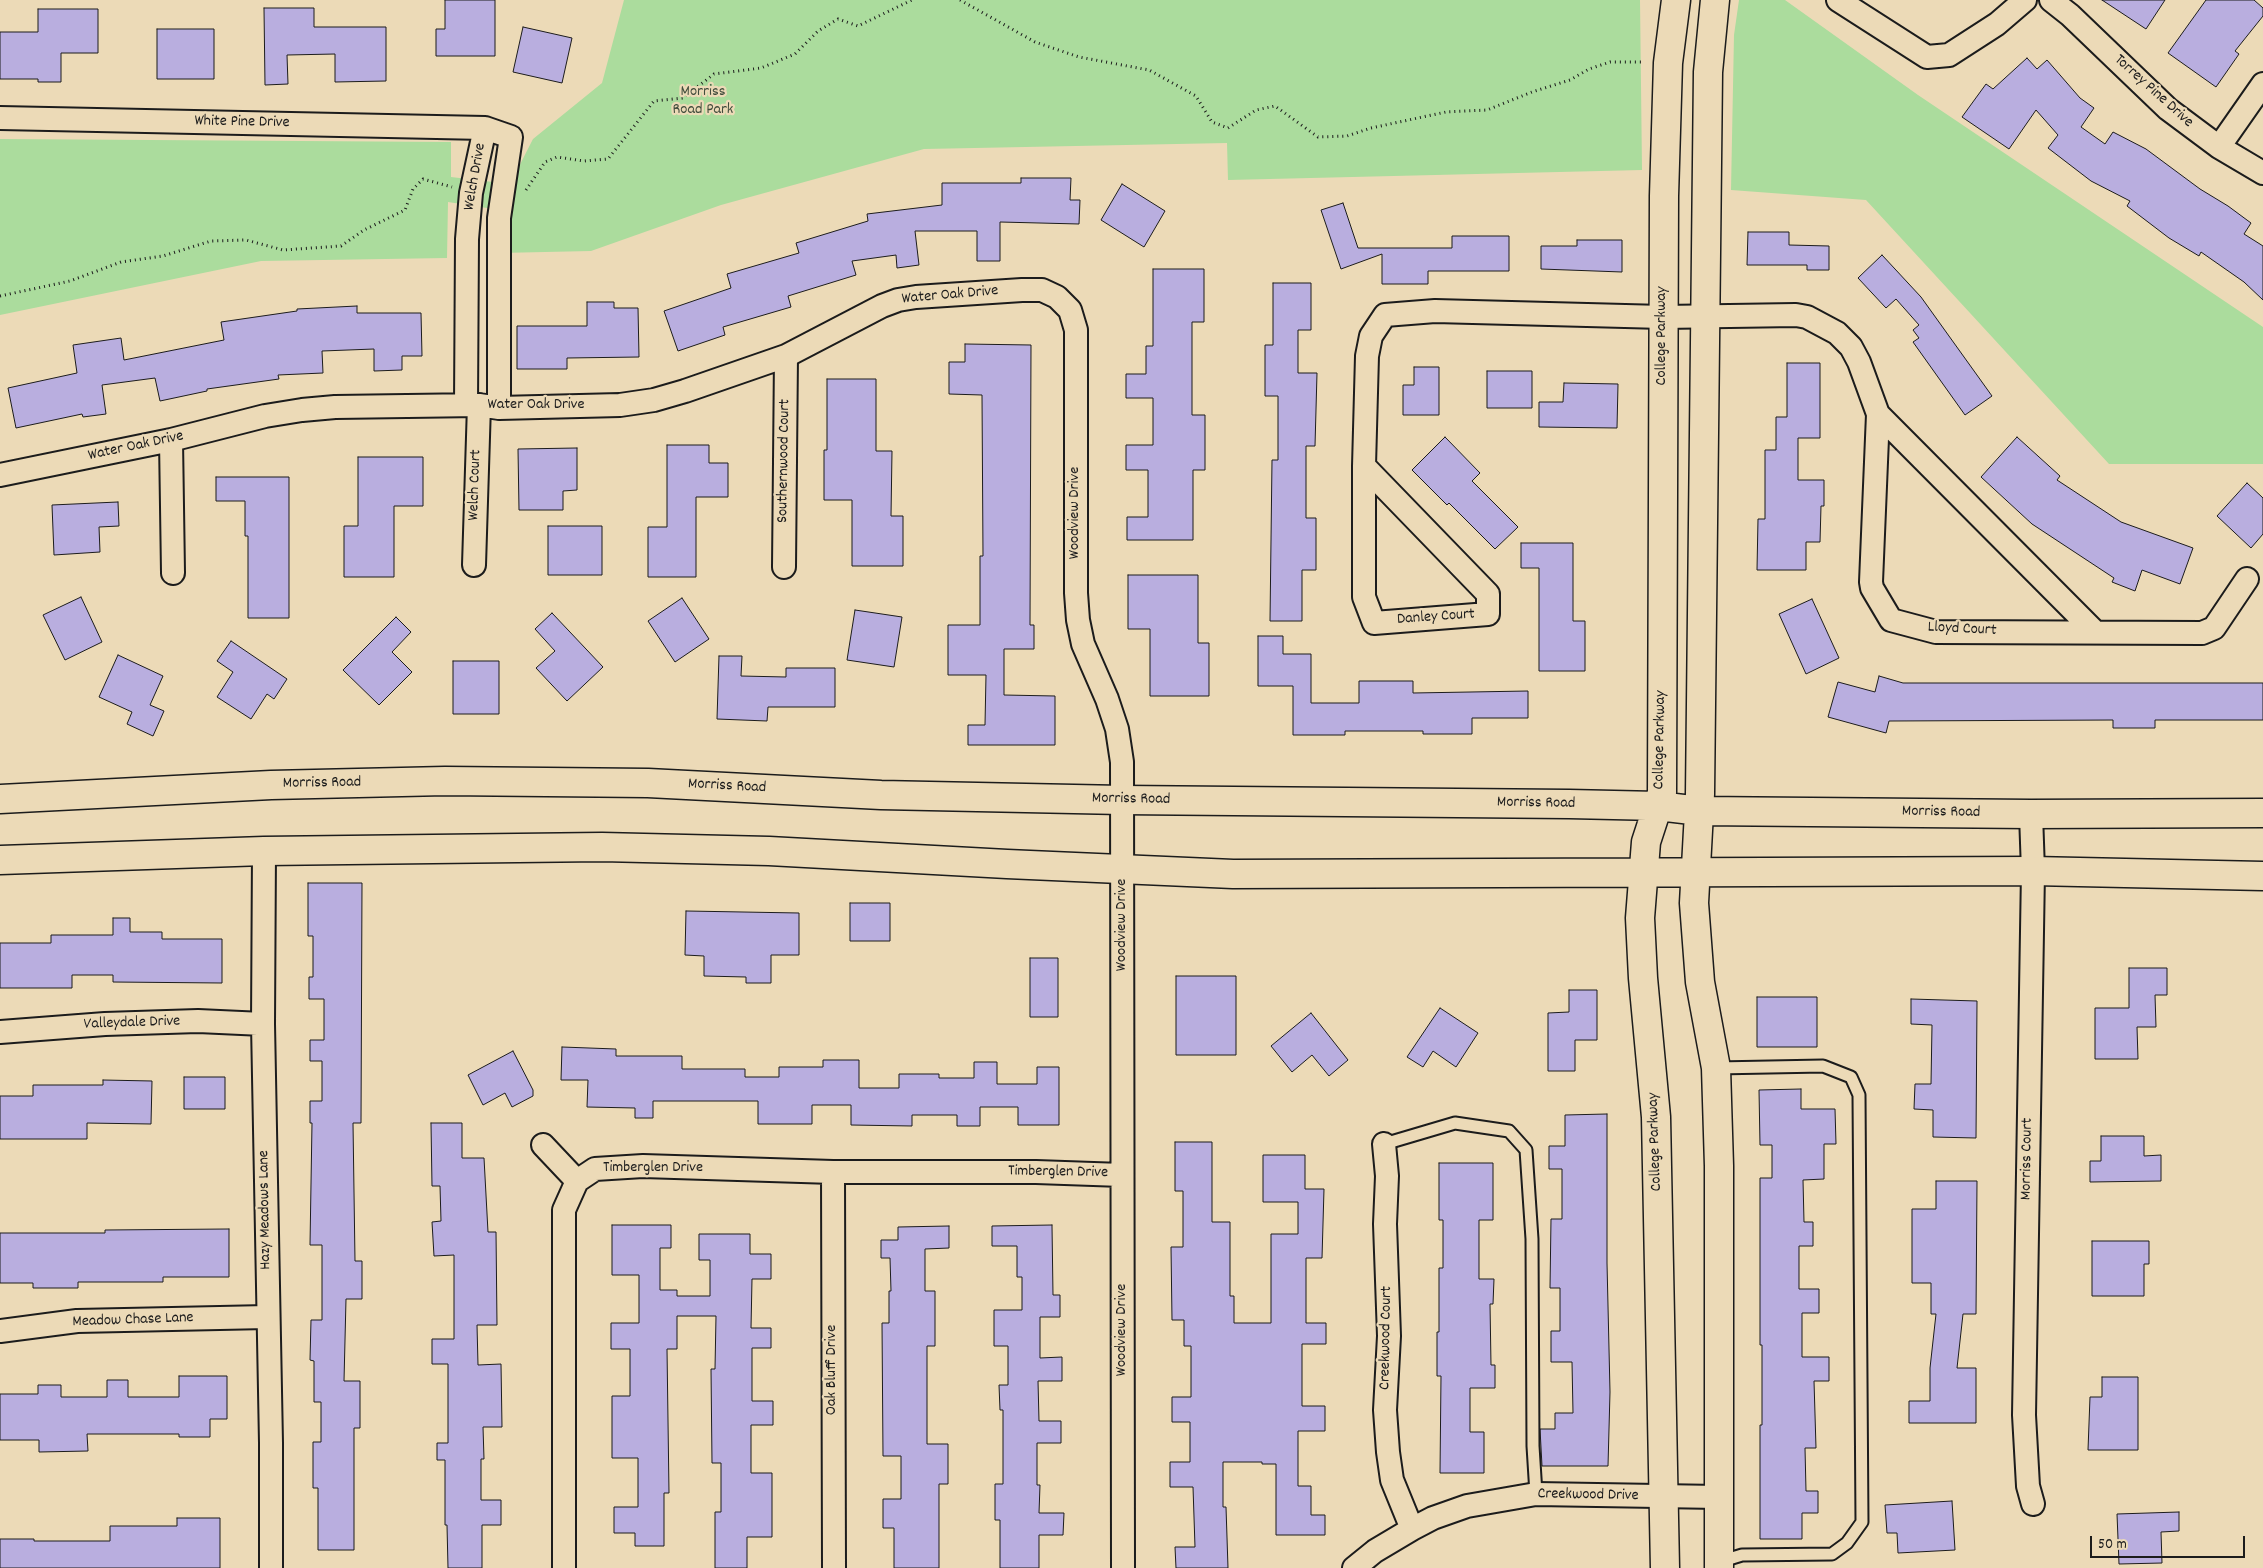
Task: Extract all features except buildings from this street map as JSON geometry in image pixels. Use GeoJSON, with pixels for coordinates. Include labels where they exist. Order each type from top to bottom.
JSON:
{"type":"FeatureCollection","features":[{"type":"Feature","properties":{"kind":"main road","name":"College Parkway"},"geometry":{"type":"LineString","coordinates":[[1665,1568],[1656,1117],[1643,978],[1640,918],[1646,842],[1662,793],[1664,196],[1668,63],[1676,0]]}},
{"type":"Feature","properties":{"kind":"main road"},"geometry":{"type":"LineString","coordinates":[[1715,0],[1708,72],[1700,811],[1695,918],[1700,982],[1716,1068],[1719,1166],[1719,1565]]}},
{"type":"Feature","properties":{"kind":"main road","name":"Morriss Road"},"geometry":{"type":"LineString","coordinates":[[0,798],[271,785],[445,781],[648,783],[881,795],[1122,800],[1658,806],[1700,811],[2031,814],[2263,812]]}},
{"type":"Feature","properties":{"kind":"main road"},"geometry":{"type":"LineString","coordinates":[[0,860],[264,851],[612,847],[769,851],[1233,874],[1643,874],[2033,871],[2263,876]]}},
{"type":"Feature","properties":{"kind":"street"},"geometry":{"type":"LineString","coordinates":[[1838,0],[1927,57],[1949,55],[1997,24],[2025,0]]}},
{"type":"Feature","properties":{"kind":"street","name":"Torrey Pine Drive"},"geometry":{"type":"LineString","coordinates":[[2051,0],[2070,14],[2168,109],[2219,147],[2263,173]]}},
{"type":"Feature","properties":{"kind":"street"},"geometry":{"type":"LineString","coordinates":[[2219,147],[2263,84]]}},
{"type":"Feature","properties":{"kind":"street","name":"White Pine Drive"},"geometry":{"type":"LineString","coordinates":[[0,118],[485,128]]}},
{"type":"Feature","properties":{"kind":"street","name":"Welch Drive"},"geometry":{"type":"LineString","coordinates":[[485,128],[511,137],[499,218],[481,406],[467,239],[471,193],[485,128]]}},
{"type":"Feature","properties":{"kind":"street","name":"Water Oak Drive"},"geometry":{"type":"LineString","coordinates":[[0,474],[171,440],[265,416],[302,410],[335,407],[620,406],[654,400],[685,391],[786,356],[882,306],[898,300],[916,297],[1022,290],[1042,290],[1057,297]]}},
{"type":"Feature","properties":{"kind":"street","name":"Woodview Drive"},"geometry":{"type":"LineString","coordinates":[[1057,297],[1070,310],[1076,330],[1076,592],[1078,620],[1083,644],[1107,699],[1117,729],[1122,762],[1123,1568]]}},
{"type":"Feature","properties":{"kind":"street","name":"Danley Court"},"geometry":{"type":"LineString","coordinates":[[1364,466],[1488,594],[1488,614],[1374,623],[1364,597],[1364,466],[1367,356],[1371,336],[1385,316],[1435,310],[1663,317]]}},
{"type":"Feature","properties":{"kind":"street","name":"Lloyd Court"},"geometry":{"type":"LineString","coordinates":[[1663,317],[1796,315],[1806,317],[1837,333],[1851,347],[1859,362],[1878,414],[1871,582],[1872,588],[1891,620],[1936,632],[2095,632],[2184,635],[2208,632],[2214,628],[2247,580]]}},
{"type":"Feature","properties":{"kind":"street","name":"Southernwood Court"},"geometry":{"type":"LineString","coordinates":[[784,567],[786,356]]}},
{"type":"Feature","properties":{"kind":"street","name":"Welch Court"},"geometry":{"type":"LineString","coordinates":[[474,565],[481,406]]}},
{"type":"Feature","properties":{"kind":"street","name":"Lloyd Court"},"geometry":{"type":"LineString","coordinates":[[1878,414],[2095,632]]}},
{"type":"Feature","properties":{"kind":"street"},"geometry":{"type":"LineString","coordinates":[[171,440],[173,572]]}},
{"type":"Feature","properties":{"kind":"street","name":"Morriss Court"},"geometry":{"type":"LineString","coordinates":[[2031,814],[2033,871],[2024,1415],[2028,1486],[2033,1504]]}},
{"type":"Feature","properties":{"kind":"street","name":"Hazy Meadows Lane"},"geometry":{"type":"LineString","coordinates":[[264,851],[267,1317],[271,1443],[270,1568]]}},
{"type":"Feature","properties":{"kind":"street","name":"Valleydale Drive"},"geometry":{"type":"LineString","coordinates":[[0,1032],[105,1024],[198,1021],[264,1024]]}},
{"type":"Feature","properties":{"kind":"street","name":"Creekwood Court"},"geometry":{"type":"LineString","coordinates":[[1384,1144],[1388,1176],[1385,1224],[1389,1336],[1385,1410],[1388,1452],[1392,1480],[1412,1529]]}},
{"type":"Feature","properties":{"kind":"street"},"geometry":{"type":"LineString","coordinates":[[543,1145],[577,1181],[564,1210],[564,1568]]}},
{"type":"Feature","properties":{"kind":"street","name":"Timberglen Drive"},"geometry":{"type":"LineString","coordinates":[[577,1181],[594,1169],[643,1166],[832,1172],[1036,1172],[1122,1175]]}},
{"type":"Feature","properties":{"kind":"street","name":"Oak Bluff Drive"},"geometry":{"type":"LineString","coordinates":[[832,1172],[834,1568]]}},
{"type":"Feature","properties":{"kind":"street","name":"Meadow Chase Lane"},"geometry":{"type":"LineString","coordinates":[[0,1331],[77,1321],[267,1317]]}},
{"type":"Feature","properties":{"kind":"street","name":"Creekwood Drive"},"geometry":{"type":"LineString","coordinates":[[1354,1568],[1375,1551],[1412,1529],[1433,1518],[1467,1506],[1536,1494],[1719,1497]]}},
{"type":"Feature","properties":{"kind":"lane"},"geometry":{"type":"LineString","coordinates":[[1716,1068],[1823,1066],[1851,1077],[1859,1095],[1862,1522],[1847,1543],[1832,1554],[1742,1555],[1719,1565]]}},
{"type":"Feature","properties":{"kind":"lane"},"geometry":{"type":"LineString","coordinates":[[1384,1144],[1455,1123],[1509,1131],[1526,1150],[1532,1238],[1533,1446],[1536,1494]]}},
{"type":"Feature","properties":{"kind":"path"},"geometry":{"type":"LineString","coordinates":[[960,0],[1035,42],[1079,57],[1149,70],[1196,96],[1212,122],[1228,128],[1256,110],[1275,106],[1318,136],[1347,136],[1371,128],[1446,112],[1487,110],[1532,92],[1570,80],[1589,69],[1610,62],[1634,61],[1647,63],[1648,54]]}},
{"type":"Feature","properties":{"kind":"green space","name":"Morriss Road Park"},"geometry":{"type":"Polygon","coordinates":[[[624,0],[1640,0],[1642,170],[1228,180],[1227,143],[924,149],[721,205],[591,251],[499,253],[500,210],[448,202],[447,258],[261,261],[0,315],[0,139],[451,142],[451,177],[510,184],[533,139],[602,83],[624,0]]]}},
{"type":"Feature","properties":{"kind":"green space"},"geometry":{"type":"Polygon","coordinates":[[[1739,0],[1785,0],[1918,95],[2263,327],[2263,464],[2109,464],[1866,200],[1731,190],[1734,35],[1739,0]]]}}]}
